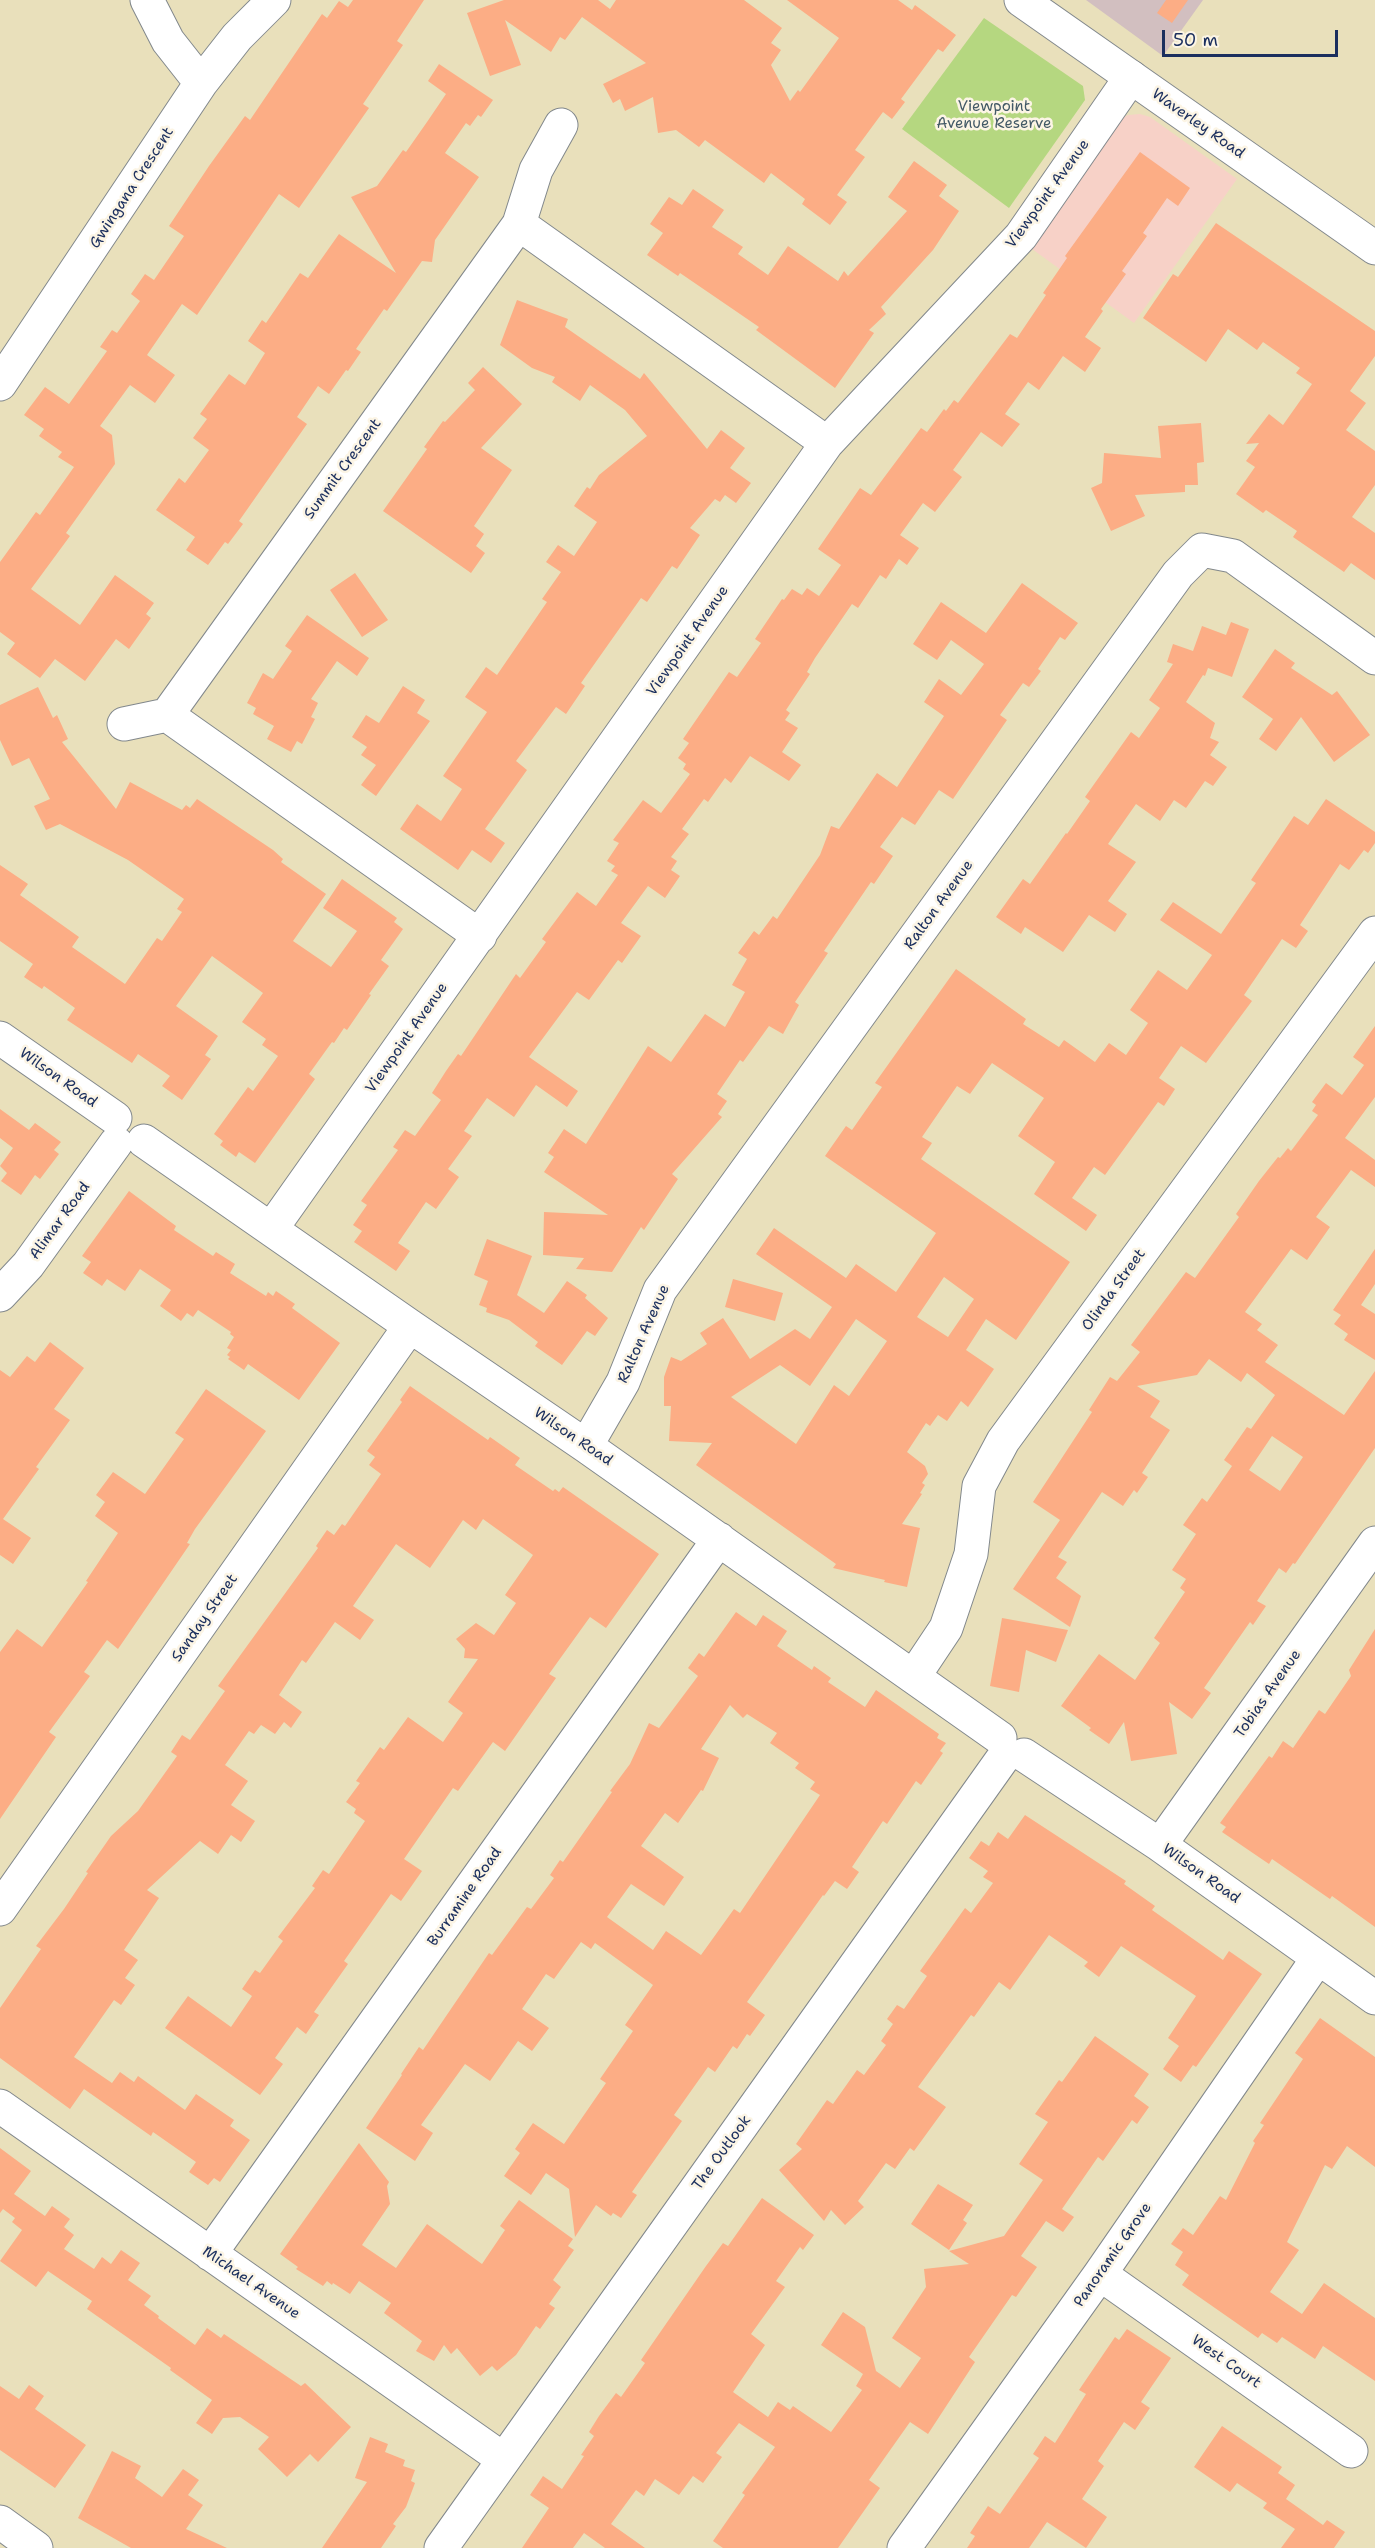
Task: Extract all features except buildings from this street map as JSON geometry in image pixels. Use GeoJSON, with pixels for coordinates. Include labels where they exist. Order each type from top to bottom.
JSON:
{"type":"FeatureCollection","features":[{"type":"Feature","properties":{"kind":"street"},"geometry":{"type":"LineString","coordinates":[[147,0],[168,41],[201,82]]}},
{"type":"Feature","properties":{"kind":"street","name":"Gwingana Crescent"},"geometry":{"type":"LineString","coordinates":[[0,384],[201,82],[237,38],[274,0]]}},
{"type":"Feature","properties":{"kind":"street","name":"Waverley Road"},"geometry":{"type":"LineString","coordinates":[[1021,0],[1375,248]]}},
{"type":"Feature","properties":{"kind":"street","name":"Viewpoint Avenue"},"geometry":{"type":"LineString","coordinates":[[272,1228],[828,443],[1021,236],[1131,77]]}},
{"type":"Feature","properties":{"kind":"street","name":"Summit Crescent"},"geometry":{"type":"LineString","coordinates":[[167,715],[519,224],[536,170],[561,125]]}},
{"type":"Feature","properties":{"kind":"street"},"geometry":{"type":"LineString","coordinates":[[519,224],[828,443]]}},
{"type":"Feature","properties":{"kind":"street","name":"Ralton Avenue"},"geometry":{"type":"LineString","coordinates":[[586,1446],[623,1382],[660,1290],[1171,584],[1202,550],[1233,556],[1375,658]]}},
{"type":"Feature","properties":{"kind":"street"},"geometry":{"type":"LineString","coordinates":[[124,724],[167,715],[480,936]]}},
{"type":"Feature","properties":{"kind":"street","name":"Olinda Street"},"geometry":{"type":"LineString","coordinates":[[914,1676],[946,1628],[971,1554],[979,1486],[1003,1441],[1375,933]]}},
{"type":"Feature","properties":{"kind":"street","name":"Wilson Road"},"geometry":{"type":"LineString","coordinates":[[0,1038],[125,1134],[272,1228],[914,1676],[1009,1750],[1160,1845],[1375,1998]]}},
{"type":"Feature","properties":{"kind":"street","name":"Alimar Road"},"geometry":{"type":"LineString","coordinates":[[0,1295],[28,1265],[125,1134]]}},
{"type":"Feature","properties":{"kind":"street","name":"Sanday Street"},"geometry":{"type":"LineString","coordinates":[[0,1909],[410,1326]]}},
{"type":"Feature","properties":{"kind":"street","name":"Burramine Road"},"geometry":{"type":"LineString","coordinates":[[210,2254],[719,1539]]}},
{"type":"Feature","properties":{"kind":"street","name":"Tobias Avenue"},"geometry":{"type":"LineString","coordinates":[[1160,1845],[1375,1543]]}},
{"type":"Feature","properties":{"kind":"street","name":"The Outlook"},"geometry":{"type":"LineString","coordinates":[[441,2548],[1009,1750]]}},
{"type":"Feature","properties":{"kind":"street","name":"Panoramic Grove"},"geometry":{"type":"LineString","coordinates":[[904,2548],[1100,2274],[1318,1958]]}},
{"type":"Feature","properties":{"kind":"street","name":"Michael Avenue"},"geometry":{"type":"LineString","coordinates":[[0,2106],[503,2459]]}},
{"type":"Feature","properties":{"kind":"street","name":"West Court"},"geometry":{"type":"LineString","coordinates":[[1100,2274],[1352,2451]]}},
{"type":"Feature","properties":{"kind":"street"},"geometry":{"type":"LineString","coordinates":[[0,2522],[36,2548]]}},
{"type":"Feature","properties":{"kind":"shaded area"},"geometry":{"type":"Polygon","coordinates":[[[1086,0],[1203,0],[1163,56],[1086,0]]]}},
{"type":"Feature","properties":{"kind":"shaded area"},"geometry":{"type":"Polygon","coordinates":[[[1140,114],[1150,117],[1237,179],[1134,323],[1028,246],[1119,119],[1128,115],[1140,114]]]}},
{"type":"Feature","properties":{"kind":"green space","name":"Viewpoint Avenue Reserve"},"geometry":{"type":"Polygon","coordinates":[[[984,18],[1083,86],[1085,100],[1009,208],[902,129],[984,18]]]}}]}
